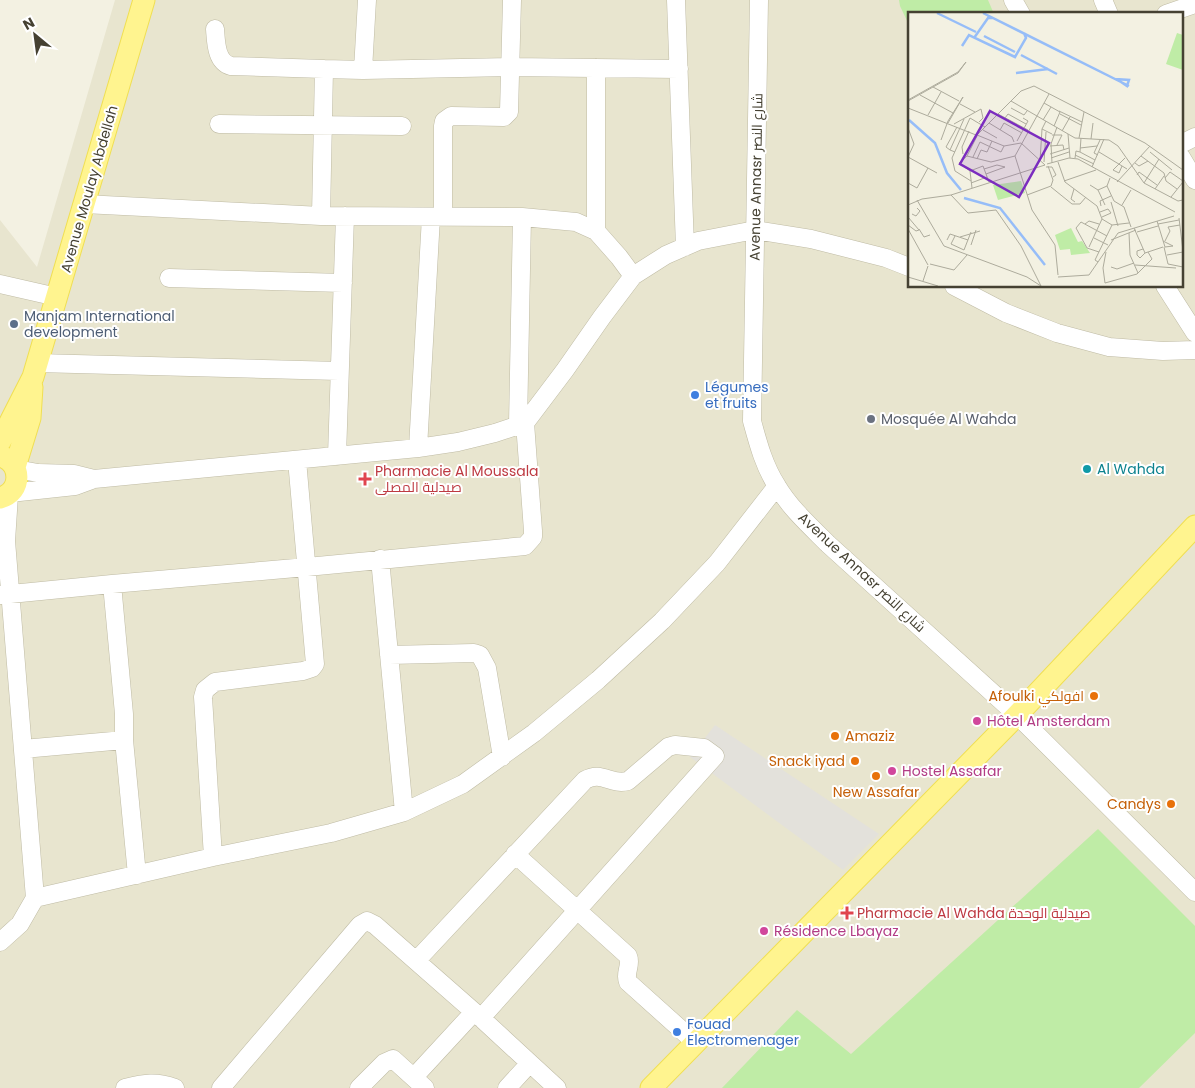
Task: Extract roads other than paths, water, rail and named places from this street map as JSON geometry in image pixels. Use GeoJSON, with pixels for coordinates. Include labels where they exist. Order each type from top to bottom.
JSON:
{"type":"FeatureCollection","features":[{"type":"Feature","properties":{"kind":"main road","name":"Avenue Moulay Abdellah"},"geometry":{"type":"LineString","coordinates":[[0,442],[34,370],[144,0]]}},
{"type":"Feature","properties":{"kind":"main road","name":"Avenue Moulay Abdellah"},"geometry":{"type":"LineString","coordinates":[[6,495],[17,480],[10,464],[30,418],[34,370]]}},
{"type":"Feature","properties":{"kind":"main road"},"geometry":{"type":"LineString","coordinates":[[652,1088],[1017,715],[1195,526]]}},
{"type":"Feature","properties":{"kind":"street"},"geometry":{"type":"LineString","coordinates":[[363,70],[367,0]]}},
{"type":"Feature","properties":{"kind":"street"},"geometry":{"type":"LineString","coordinates":[[418,448],[444,121],[451,116],[504,117],[507,115],[511,67],[512,0]]}},
{"type":"Feature","properties":{"kind":"street"},"geometry":{"type":"LineString","coordinates":[[676,0],[685,247]]}},
{"type":"Feature","properties":{"kind":"street","name":"Avenue Annasr شارع النصر"},"geometry":{"type":"LineString","coordinates":[[759,0],[752,421],[763,457],[777,486],[802,518],[828,544],[1017,715],[1195,892]]}},
{"type":"Feature","properties":{"kind":"street"},"geometry":{"type":"LineString","coordinates":[[1013,0],[1020,12]]}},
{"type":"Feature","properties":{"kind":"street"},"geometry":{"type":"LineString","coordinates":[[1104,0],[1108,12]]}},
{"type":"Feature","properties":{"kind":"street"},"geometry":{"type":"LineString","coordinates":[[1172,12],[1195,4]]}},
{"type":"Feature","properties":{"kind":"street"},"geometry":{"type":"LineString","coordinates":[[215,29],[217,46],[222,61],[231,66],[363,70],[511,67],[678,69]]}},
{"type":"Feature","properties":{"kind":"street"},"geometry":{"type":"LineString","coordinates":[[321,216],[324,68]]}},
{"type":"Feature","properties":{"kind":"street"},"geometry":{"type":"LineString","coordinates":[[596,68],[596,231]]}},
{"type":"Feature","properties":{"kind":"street"},"geometry":{"type":"LineString","coordinates":[[219,124],[402,126]]}},
{"type":"Feature","properties":{"kind":"street"},"geometry":{"type":"LineString","coordinates":[[1182,144],[1195,137]]}},
{"type":"Feature","properties":{"kind":"street"},"geometry":{"type":"LineString","coordinates":[[1182,159],[1195,180]]}},
{"type":"Feature","properties":{"kind":"street"},"geometry":{"type":"LineString","coordinates":[[84,204],[321,216],[522,217],[576,222],[596,231],[620,257],[633,276]]}},
{"type":"Feature","properties":{"kind":"street"},"geometry":{"type":"LineString","coordinates":[[337,456],[345,216]]}},
{"type":"Feature","properties":{"kind":"street"},"geometry":{"type":"LineString","coordinates":[[5,594],[525,546],[533,537],[533,531],[521,424],[522,217]]}},
{"type":"Feature","properties":{"kind":"street"},"geometry":{"type":"LineString","coordinates":[[0,942],[20,924],[35,898],[23,748],[5,594],[6,495],[75,486],[94,479],[418,448],[458,442],[521,424],[565,370],[633,276],[666,255],[698,242],[755,230],[811,239],[886,258],[908,267]]}},
{"type":"Feature","properties":{"kind":"street"},"geometry":{"type":"LineString","coordinates":[[168,278],[343,283]]}},
{"type":"Feature","properties":{"kind":"street"},"geometry":{"type":"LineString","coordinates":[[0,284],[57,297]]}},
{"type":"Feature","properties":{"kind":"street"},"geometry":{"type":"LineString","coordinates":[[958,288],[1006,313],[1057,333],[1109,347],[1163,351],[1195,350]]}},
{"type":"Feature","properties":{"kind":"street"},"geometry":{"type":"LineString","coordinates":[[1166,288],[1195,333]]}},
{"type":"Feature","properties":{"kind":"street"},"geometry":{"type":"LineString","coordinates":[[34,370],[340,371]]}},
{"type":"Feature","properties":{"kind":"street"},"geometry":{"type":"LineString","coordinates":[[213,857],[202,697],[205,690],[215,682],[303,671],[312,668],[315,664],[297,460]]}},
{"type":"Feature","properties":{"kind":"street"},"geometry":{"type":"LineString","coordinates":[[10,464],[38,473],[74,474],[94,479]]}},
{"type":"Feature","properties":{"kind":"street"},"geometry":{"type":"LineString","coordinates":[[35,898],[213,857],[331,833],[404,812],[463,784],[541,727],[598,680],[662,621],[716,563],[777,486]]}},
{"type":"Feature","properties":{"kind":"street"},"geometry":{"type":"LineString","coordinates":[[0,521],[6,541]]}},
{"type":"Feature","properties":{"kind":"street"},"geometry":{"type":"LineString","coordinates":[[380,559],[404,812]]}},
{"type":"Feature","properties":{"kind":"street"},"geometry":{"type":"LineString","coordinates":[[112,584],[137,875]]}},
{"type":"Feature","properties":{"kind":"street"},"geometry":{"type":"LineString","coordinates":[[389,655],[474,653],[480,655],[487,668],[502,756]]}},
{"type":"Feature","properties":{"kind":"street"},"geometry":{"type":"LineString","coordinates":[[23,748],[124,740]]}},
{"type":"Feature","properties":{"kind":"street"},"geometry":{"type":"LineString","coordinates":[[360,1088],[388,1060],[397,1062],[419,1083],[478,1015],[578,910],[715,756],[704,748],[675,745],[660,752],[628,781],[622,783],[596,776],[591,776],[585,780],[416,960]]}},
{"type":"Feature","properties":{"kind":"street"},"geometry":{"type":"LineString","coordinates":[[515,854],[628,956],[630,962],[626,975],[628,982],[696,1043]]}},
{"type":"Feature","properties":{"kind":"street"},"geometry":{"type":"LineString","coordinates":[[221,1088],[364,922],[371,922],[416,960],[557,1088]]}},
{"type":"Feature","properties":{"kind":"street"},"geometry":{"type":"LineString","coordinates":[[507,1088],[530,1063]]}},
{"type":"Feature","properties":{"kind":"street"},"geometry":{"type":"LineString","coordinates":[[125,1088],[145,1083],[162,1083],[175,1088]]}},
{"type":"Feature","properties":{"kind":"place","name":"Manjam International development"},"geometry":{"type":"Point","coordinates":[14,324]}},
{"type":"Feature","properties":{"kind":"place","name":"Légumes et fruits"},"geometry":{"type":"Point","coordinates":[695,395]}},
{"type":"Feature","properties":{"kind":"place","name":"Mosquée Al Wahda"},"geometry":{"type":"Point","coordinates":[871,419]}},
{"type":"Feature","properties":{"kind":"place","name":"Al Wahda"},"geometry":{"type":"Point","coordinates":[1087,469]}},
{"type":"Feature","properties":{"kind":"place","name":"Pharmacie Al Moussala صيدلية المصلى"},"geometry":{"type":"Point","coordinates":[365,479]}},
{"type":"Feature","properties":{"kind":"place","name":"Afoulki افولكي"},"geometry":{"type":"Point","coordinates":[1094,696]}},
{"type":"Feature","properties":{"kind":"place","name":"Hôtel Amsterdam"},"geometry":{"type":"Point","coordinates":[977,721]}},
{"type":"Feature","properties":{"kind":"place","name":"Amaziz"},"geometry":{"type":"Point","coordinates":[835,736]}},
{"type":"Feature","properties":{"kind":"place","name":"Snack iyad"},"geometry":{"type":"Point","coordinates":[855,761]}},
{"type":"Feature","properties":{"kind":"place","name":"Hostel Assafar"},"geometry":{"type":"Point","coordinates":[892,771]}},
{"type":"Feature","properties":{"kind":"place","name":"New Assafar"},"geometry":{"type":"Point","coordinates":[876,776]}},
{"type":"Feature","properties":{"kind":"place","name":"Candys"},"geometry":{"type":"Point","coordinates":[1171,804]}},
{"type":"Feature","properties":{"kind":"place","name":"Pharmacie Al Wahda صيدلية الوحدة"},"geometry":{"type":"Point","coordinates":[847,913]}},
{"type":"Feature","properties":{"kind":"place","name":"Résidence Lbayaz"},"geometry":{"type":"Point","coordinates":[764,931]}},
{"type":"Feature","properties":{"kind":"place","name":"Fouad Electromenager"},"geometry":{"type":"Point","coordinates":[677,1032]}}]}
